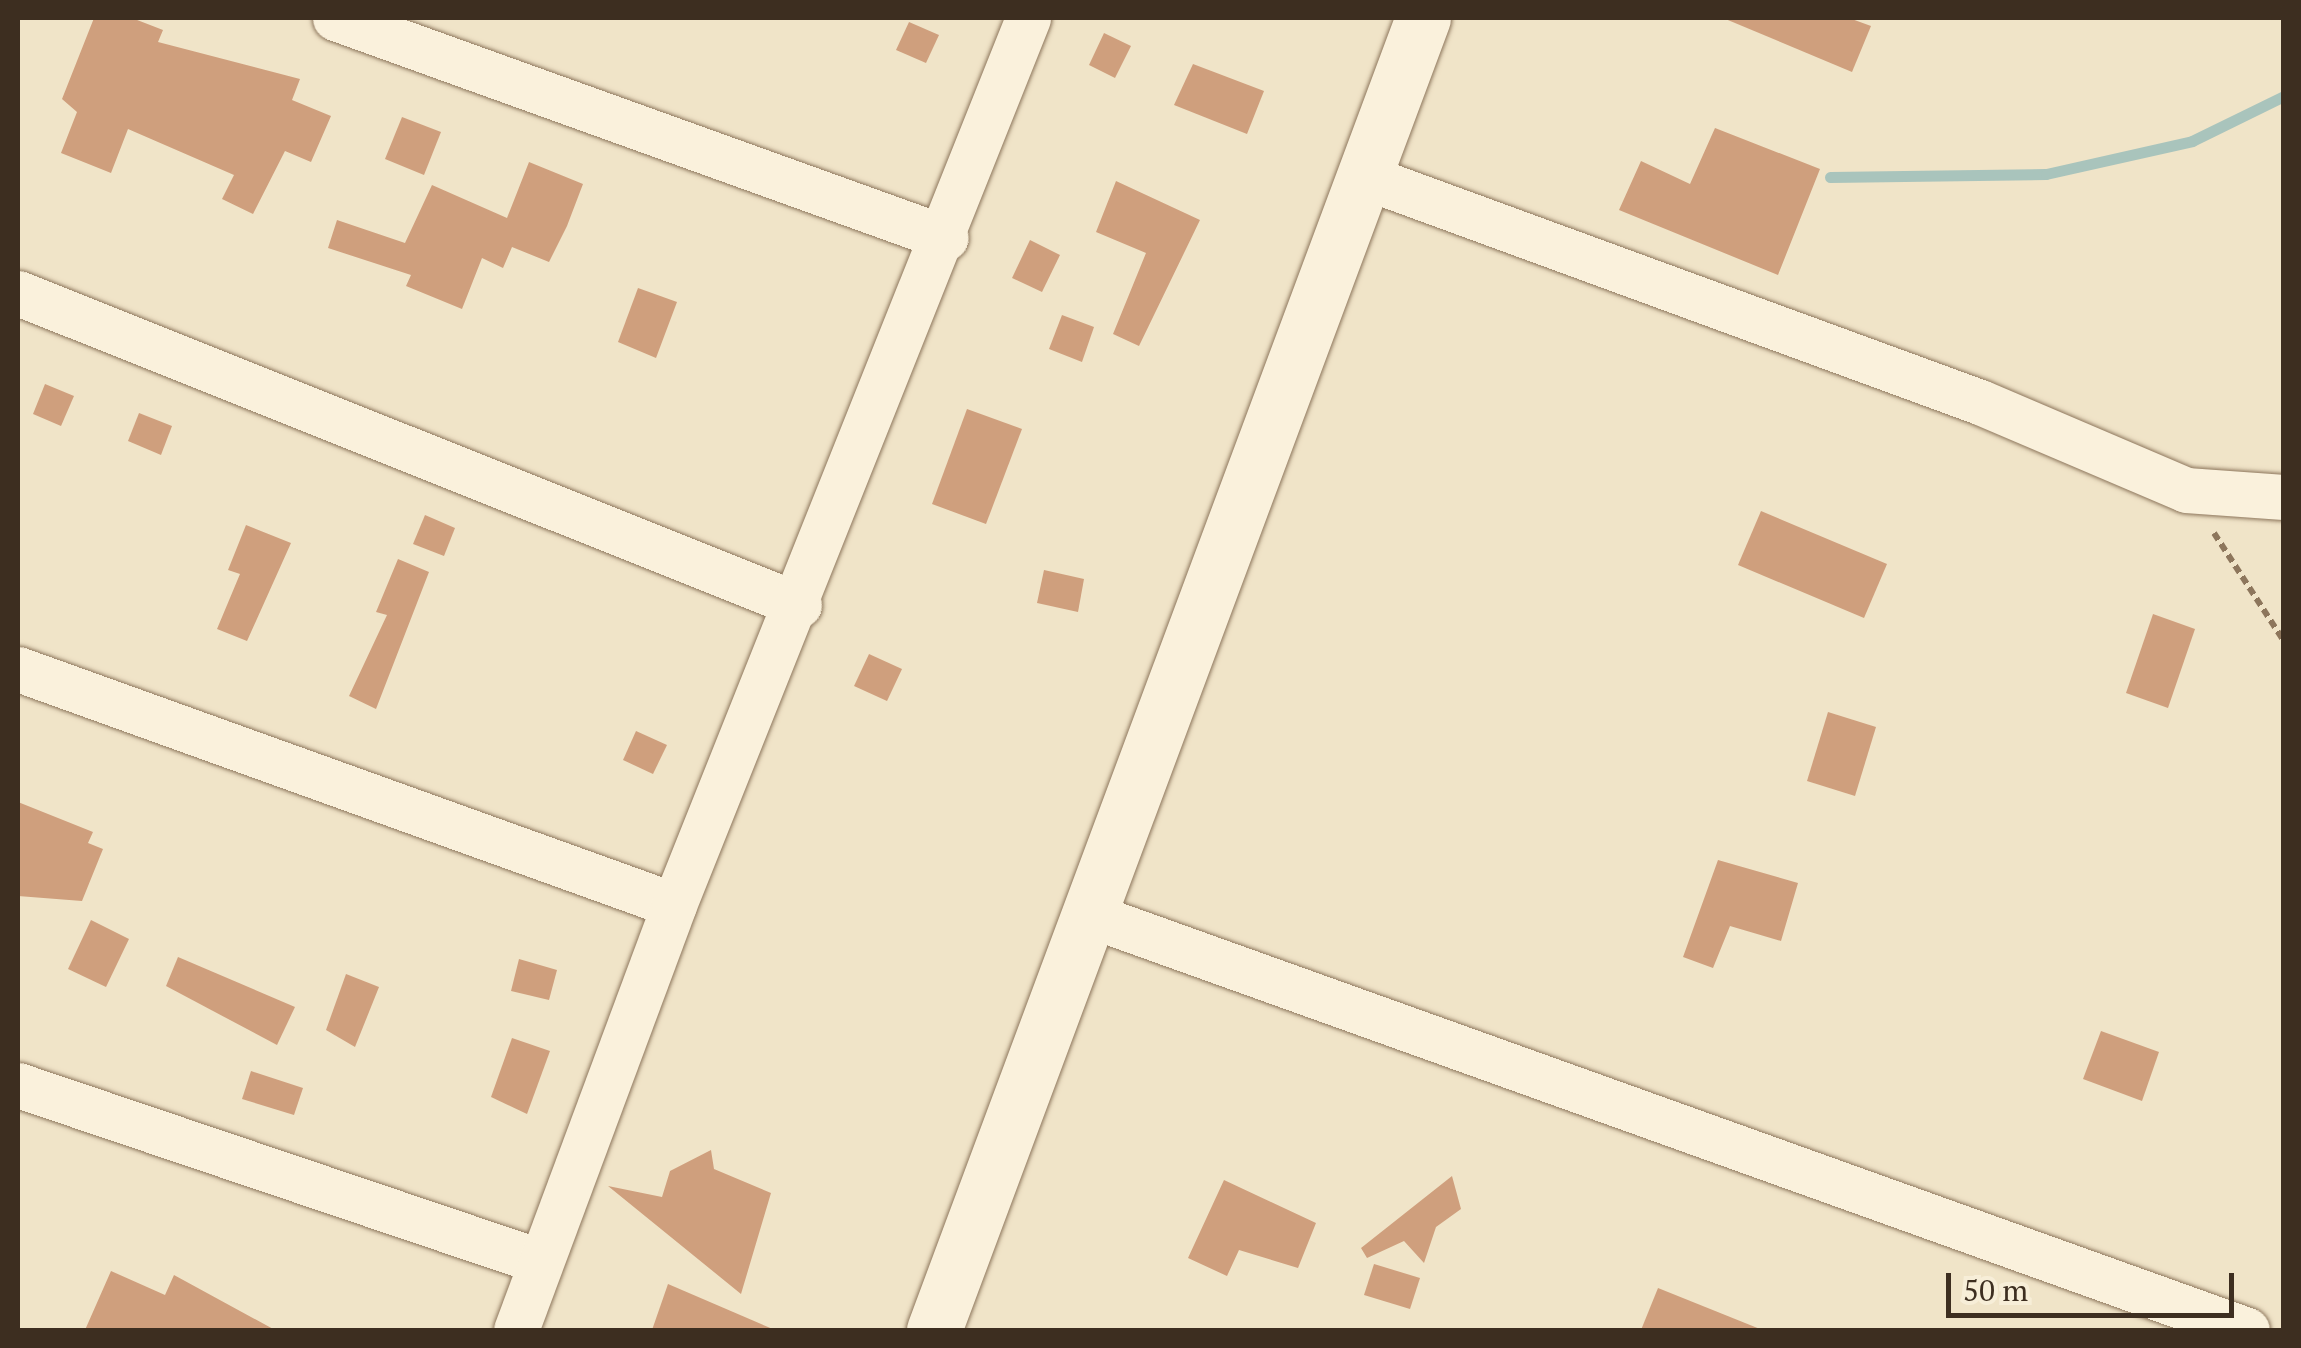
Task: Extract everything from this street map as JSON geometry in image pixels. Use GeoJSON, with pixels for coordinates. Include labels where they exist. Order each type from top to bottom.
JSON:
{"type":"FeatureCollection","features":[{"type":"Feature","properties":{"kind":"street"},"geometry":{"type":"LineString","coordinates":[[335,18],[946,238]]}},
{"type":"Feature","properties":{"kind":"street"},"geometry":{"type":"LineString","coordinates":[[516,1330],[538,1261],[674,905],[946,238],[1028,18]]}},
{"type":"Feature","properties":{"kind":"street"},"geometry":{"type":"LineString","coordinates":[[934,1330],[1422,18]]}},
{"type":"Feature","properties":{"kind":"street"},"geometry":{"type":"LineString","coordinates":[[1363,176],[1980,402],[2186,490],[2284,498]]}},
{"type":"Feature","properties":{"kind":"street"},"geometry":{"type":"LineString","coordinates":[[18,293],[798,605]]}},
{"type":"Feature","properties":{"kind":"street"},"geometry":{"type":"LineString","coordinates":[[18,669],[674,905]]}},
{"type":"Feature","properties":{"kind":"street"},"geometry":{"type":"LineString","coordinates":[[1090,915],[2180,1320],[2248,1330]]}},
{"type":"Feature","properties":{"kind":"street"},"geometry":{"type":"LineString","coordinates":[[18,1085],[538,1261]]}},
{"type":"Feature","properties":{"kind":"path"},"geometry":{"type":"LineString","coordinates":[[2186,490],[2284,640]]}},
{"type":"Feature","properties":{"kind":"building"},"geometry":{"type":"Polygon","coordinates":[[[94,18],[132,18],[163,30],[158,42],[300,79],[292,100],[331,116],[311,162],[285,151],[253,214],[222,199],[234,175],[128,129],[111,173],[61,153],[77,112],[62,99],[94,18]]]}},
{"type":"Feature","properties":{"kind":"building"},"geometry":{"type":"Polygon","coordinates":[[[1723,18],[1849,18],[1871,26],[1852,72],[1723,18]]]}},
{"type":"Feature","properties":{"kind":"building"},"geometry":{"type":"Polygon","coordinates":[[[909,22],[939,35],[926,63],[896,50],[909,22]]]}},
{"type":"Feature","properties":{"kind":"building"},"geometry":{"type":"Polygon","coordinates":[[[1104,33],[1131,46],[1115,78],[1089,65],[1104,33]]]}},
{"type":"Feature","properties":{"kind":"building"},"geometry":{"type":"Polygon","coordinates":[[[1193,64],[1264,91],[1247,134],[1174,105],[1193,64]]]}},
{"type":"Feature","properties":{"kind":"building"},"geometry":{"type":"Polygon","coordinates":[[[402,117],[441,132],[424,175],[385,159],[402,117]]]}},
{"type":"Feature","properties":{"kind":"building"},"geometry":{"type":"Polygon","coordinates":[[[1715,128],[1820,169],[1778,275],[1619,210],[1641,161],[1690,184],[1715,128]]]}},
{"type":"Feature","properties":{"kind":"building"},"geometry":{"type":"Polygon","coordinates":[[[529,162],[583,184],[567,226],[549,262],[512,247],[503,268],[482,258],[462,309],[406,286],[411,275],[328,248],[337,220],[405,243],[432,185],[507,218],[529,162]]]}},
{"type":"Feature","properties":{"kind":"building"},"geometry":{"type":"Polygon","coordinates":[[[1116,181],[1200,220],[1139,346],[1113,334],[1146,253],[1096,232],[1116,181]]]}},
{"type":"Feature","properties":{"kind":"building"},"geometry":{"type":"Polygon","coordinates":[[[1030,240],[1060,255],[1042,292],[1012,278],[1030,240]]]}},
{"type":"Feature","properties":{"kind":"building"},"geometry":{"type":"Polygon","coordinates":[[[638,288],[677,302],[656,358],[618,342],[638,288]]]}},
{"type":"Feature","properties":{"kind":"building"},"geometry":{"type":"Polygon","coordinates":[[[1062,315],[1094,327],[1082,362],[1049,349],[1062,315]]]}},
{"type":"Feature","properties":{"kind":"building"},"geometry":{"type":"Polygon","coordinates":[[[45,384],[74,396],[61,426],[33,414],[45,384]]]}},
{"type":"Feature","properties":{"kind":"building"},"geometry":{"type":"Polygon","coordinates":[[[967,409],[1022,429],[986,524],[932,504],[967,409]]]}},
{"type":"Feature","properties":{"kind":"building"},"geometry":{"type":"Polygon","coordinates":[[[139,413],[172,426],[161,455],[128,441],[139,413]]]}},
{"type":"Feature","properties":{"kind":"building"},"geometry":{"type":"Polygon","coordinates":[[[1761,511],[1887,564],[1864,618],[1738,565],[1761,511]]]}},
{"type":"Feature","properties":{"kind":"building"},"geometry":{"type":"Polygon","coordinates":[[[425,515],[455,528],[444,556],[413,544],[425,515]]]}},
{"type":"Feature","properties":{"kind":"building"},"geometry":{"type":"Polygon","coordinates":[[[246,525],[291,543],[247,641],[217,629],[240,574],[228,570],[246,525]]]}},
{"type":"Feature","properties":{"kind":"building"},"geometry":{"type":"Polygon","coordinates":[[[398,559],[429,572],[376,709],[349,696],[387,615],[376,612],[398,559]]]}},
{"type":"Feature","properties":{"kind":"building"},"geometry":{"type":"Polygon","coordinates":[[[1044,570],[1084,579],[1078,612],[1037,603],[1044,570]]]}},
{"type":"Feature","properties":{"kind":"building"},"geometry":{"type":"Polygon","coordinates":[[[2153,614],[2195,629],[2168,708],[2126,693],[2153,614]]]}},
{"type":"Feature","properties":{"kind":"building"},"geometry":{"type":"Polygon","coordinates":[[[869,654],[902,669],[887,701],[854,686],[869,654]]]}},
{"type":"Feature","properties":{"kind":"building"},"geometry":{"type":"Polygon","coordinates":[[[1828,712],[1876,727],[1855,796],[1807,781],[1828,712]]]}},
{"type":"Feature","properties":{"kind":"building"},"geometry":{"type":"Polygon","coordinates":[[[636,731],[667,745],[653,774],[623,760],[636,731]]]}},
{"type":"Feature","properties":{"kind":"building"},"geometry":{"type":"Polygon","coordinates":[[[18,802],[93,832],[88,843],[103,849],[82,901],[18,896],[18,802]]]}},
{"type":"Feature","properties":{"kind":"building"},"geometry":{"type":"Polygon","coordinates":[[[1718,860],[1798,883],[1781,941],[1730,926],[1713,968],[1683,957],[1718,860]]]}},
{"type":"Feature","properties":{"kind":"building"},"geometry":{"type":"Polygon","coordinates":[[[91,920],[129,939],[106,987],[68,969],[91,920]]]}},
{"type":"Feature","properties":{"kind":"building"},"geometry":{"type":"Polygon","coordinates":[[[178,957],[295,1007],[277,1045],[166,986],[178,957]]]}},
{"type":"Feature","properties":{"kind":"building"},"geometry":{"type":"Polygon","coordinates":[[[519,959],[557,970],[549,1000],[511,991],[519,959]]]}},
{"type":"Feature","properties":{"kind":"building"},"geometry":{"type":"Polygon","coordinates":[[[346,974],[379,987],[355,1047],[326,1030],[346,974]]]}},
{"type":"Feature","properties":{"kind":"building"},"geometry":{"type":"Polygon","coordinates":[[[2101,1031],[2159,1052],[2142,1101],[2083,1079],[2101,1031]]]}},
{"type":"Feature","properties":{"kind":"building"},"geometry":{"type":"Polygon","coordinates":[[[512,1038],[550,1051],[527,1114],[491,1097],[512,1038]]]}},
{"type":"Feature","properties":{"kind":"building"},"geometry":{"type":"Polygon","coordinates":[[[251,1071],[303,1088],[294,1115],[242,1099],[251,1071]]]}},
{"type":"Feature","properties":{"kind":"building"},"geometry":{"type":"Polygon","coordinates":[[[711,1150],[714,1169],[771,1193],[741,1294],[608,1186],[662,1197],[670,1171],[711,1150]]]}},
{"type":"Feature","properties":{"kind":"building"},"geometry":{"type":"Polygon","coordinates":[[[1452,1176],[1461,1209],[1436,1227],[1424,1263],[1404,1241],[1367,1258],[1361,1248],[1452,1176]]]}},
{"type":"Feature","properties":{"kind":"building"},"geometry":{"type":"Polygon","coordinates":[[[1224,1180],[1316,1223],[1298,1268],[1239,1250],[1227,1276],[1188,1258],[1224,1180]]]}},
{"type":"Feature","properties":{"kind":"building"},"geometry":{"type":"Polygon","coordinates":[[[1374,1264],[1420,1278],[1410,1309],[1364,1295],[1374,1264]]]}},
{"type":"Feature","properties":{"kind":"building"},"geometry":{"type":"Polygon","coordinates":[[[111,1271],[165,1295],[174,1275],[275,1330],[85,1330],[111,1271]]]}},
{"type":"Feature","properties":{"kind":"building"},"geometry":{"type":"Polygon","coordinates":[[[668,1284],[775,1330],[652,1330],[668,1284]]]}},
{"type":"Feature","properties":{"kind":"building"},"geometry":{"type":"Polygon","coordinates":[[[1658,1288],[1760,1329],[1760,1330],[1641,1330],[1658,1288]]]}},
{"type":"Feature","properties":{"kind":"waterway"},"geometry":{"type":"LineString","coordinates":[[1830,177],[2046,174],[2192,141],[2284,96]]}}]}
